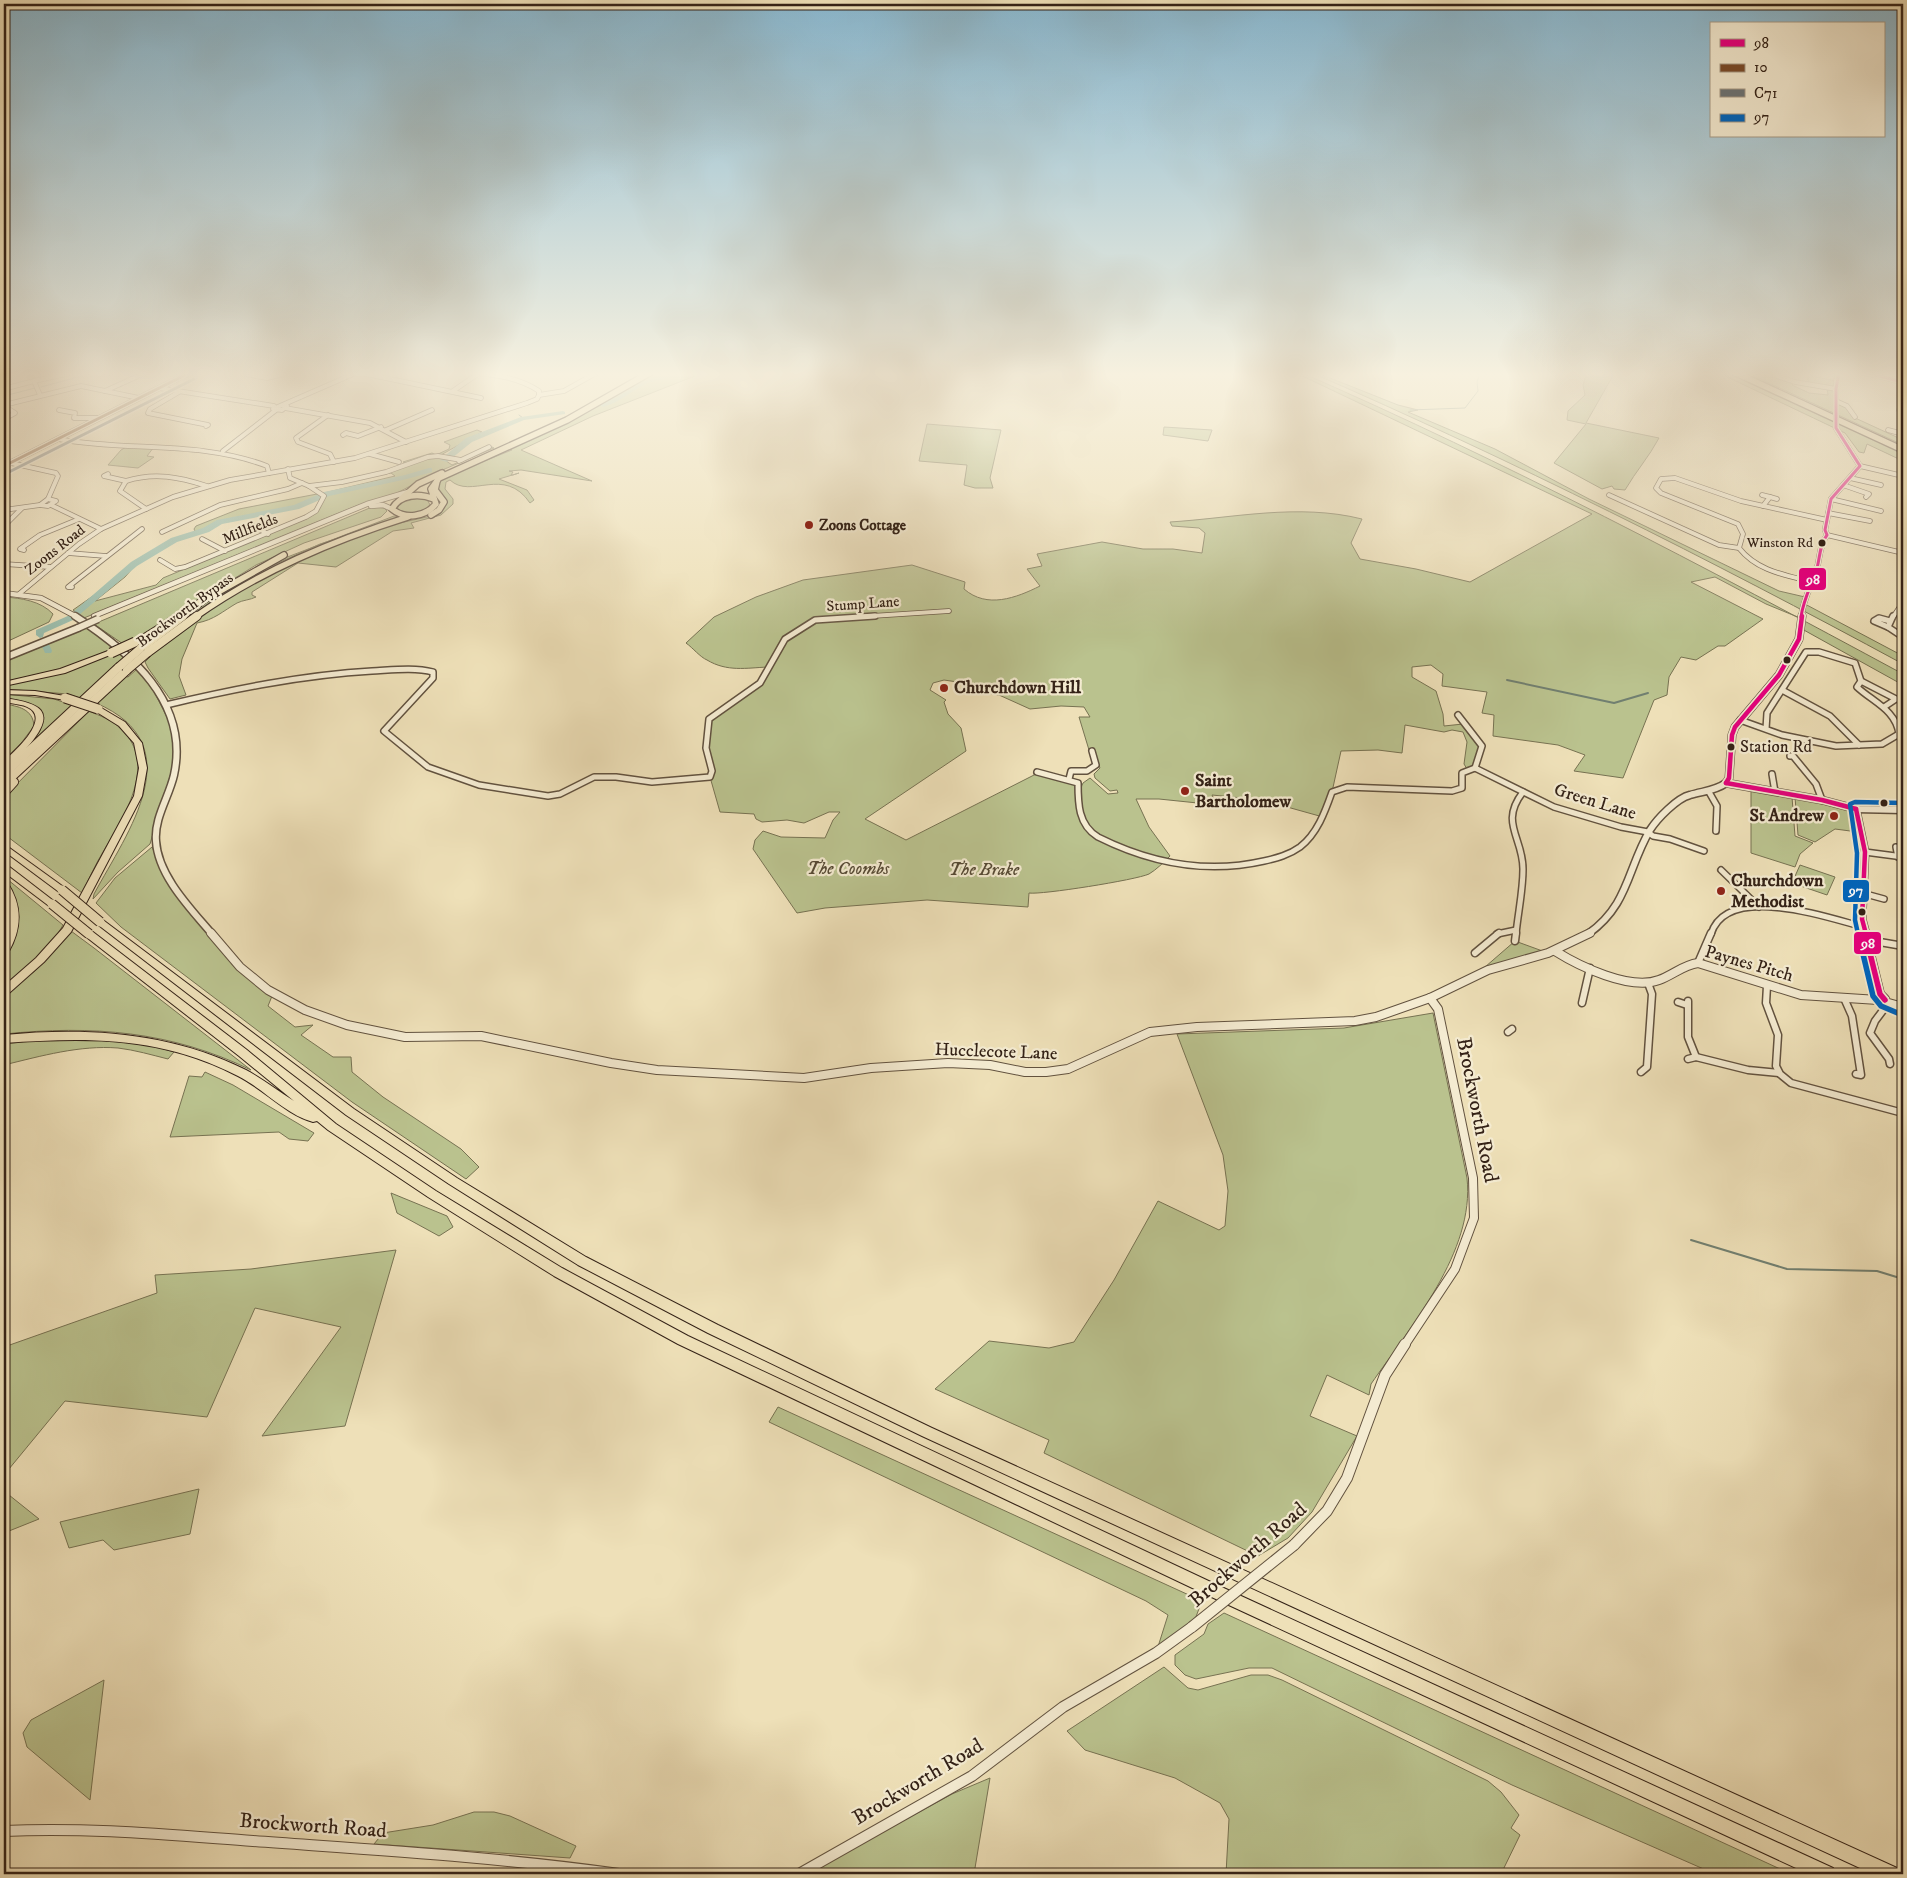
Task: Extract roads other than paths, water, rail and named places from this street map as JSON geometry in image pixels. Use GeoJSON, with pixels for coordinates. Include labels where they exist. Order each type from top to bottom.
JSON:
{"type":"FeatureCollection","features":[{"type":"Feature","properties":{"kind":"highway"},"geometry":{"type":"LineString","coordinates":[[314,543],[382,519],[408,492],[427,479],[471,460]]}},
{"type":"Feature","properties":{"kind":"highway"},"geometry":{"type":"LineString","coordinates":[[392,509],[404,515],[418,514],[434,508],[436,502],[430,490],[437,480],[481,460]]}},
{"type":"Feature","properties":{"kind":"highway"},"geometry":{"type":"LineString","coordinates":[[372,528],[426,517],[439,510],[444,502],[435,490],[437,480]]}},
{"type":"Feature","properties":{"kind":"highway"},"geometry":{"type":"LineString","coordinates":[[400,500],[419,496],[434,499]]}},
{"type":"Feature","properties":{"kind":"highway","name":"Brockworth Bypass"},"geometry":{"type":"LineString","coordinates":[[4,784],[123,669],[141,648],[259,576],[327,543],[418,514]]}},
{"type":"Feature","properties":{"kind":"highway","name":"Brockworth Bypass"},"geometry":{"type":"LineString","coordinates":[[204,600],[253,571],[294,551]]}},
{"type":"Feature","properties":{"kind":"highway"},"geometry":{"type":"LineString","coordinates":[[4,684],[62,671],[111,653],[141,648],[204,600]]}},
{"type":"Feature","properties":{"kind":"highway","name":"Brockworth Bypass"},"geometry":{"type":"LineString","coordinates":[[4,774],[123,669]]}},
{"type":"Feature","properties":{"kind":"highway"},"geometry":{"type":"LineString","coordinates":[[4,692],[35,693],[65,698],[98,708],[122,724],[138,743],[143,768],[138,796],[67,930],[40,960],[4,991]]}},
{"type":"Feature","properties":{"kind":"highway"},"geometry":{"type":"LineString","coordinates":[[4,700],[19,702],[34,708],[39,714],[40,722],[32,738],[4,766]]}},
{"type":"Feature","properties":{"kind":"highway"},"geometry":{"type":"LineString","coordinates":[[4,793],[72,719]]}},
{"type":"Feature","properties":{"kind":"highway"},"geometry":{"type":"LineString","coordinates":[[4,847],[350,1112],[453,1181],[582,1261],[714,1329],[927,1432],[1891,1874]]}},
{"type":"Feature","properties":{"kind":"highway"},"geometry":{"type":"LineString","coordinates":[[4,867],[243,1053],[332,1127],[432,1194],[558,1272],[683,1340],[1219,1594],[1827,1874]]}},
{"type":"Feature","properties":{"kind":"highway"},"geometry":{"type":"LineString","coordinates":[[4,884],[13,903],[15,922],[12,935],[4,951]]}},
{"type":"Feature","properties":{"kind":"highway"},"geometry":{"type":"LineString","coordinates":[[4,1039],[93,1035],[141,1040],[169,1046],[206,1057],[244,1074],[310,1116],[332,1127]]}},
{"type":"Feature","properties":{"kind":"street"},"geometry":{"type":"LineString","coordinates":[[4,466],[18,460]]}},
{"type":"Feature","properties":{"kind":"street"},"geometry":{"type":"LineString","coordinates":[[253,460],[267,466],[269,473]]}},
{"type":"Feature","properties":{"kind":"street","name":"Zoons Road"},"geometry":{"type":"LineString","coordinates":[[19,594],[68,552],[101,529],[146,509],[207,486],[345,460]]}},
{"type":"Feature","properties":{"kind":"street"},"geometry":{"type":"LineString","coordinates":[[390,460],[399,462]]}},
{"type":"Feature","properties":{"kind":"street"},"geometry":{"type":"LineString","coordinates":[[309,486],[355,480],[398,468],[418,460]]}},
{"type":"Feature","properties":{"kind":"street"},"geometry":{"type":"LineString","coordinates":[[456,463],[460,460]]}},
{"type":"Feature","properties":{"kind":"street"},"geometry":{"type":"LineString","coordinates":[[1857,460],[1860,466]]}},
{"type":"Feature","properties":{"kind":"street"},"geometry":{"type":"LineString","coordinates":[[11,463],[51,470],[58,476],[48,499],[40,505]]}},
{"type":"Feature","properties":{"kind":"street"},"geometry":{"type":"LineString","coordinates":[[1860,466],[1903,476],[1901,467]]}},
{"type":"Feature","properties":{"kind":"street"},"geometry":{"type":"LineString","coordinates":[[1860,466],[1831,499],[1827,520],[1827,535],[1823,540],[1812,582],[1802,604],[1800,618],[1802,634],[1787,663],[1772,685],[1740,720],[1732,735],[1729,778],[1726,783],[1822,800],[1856,810],[1903,810]]}},
{"type":"Feature","properties":{"kind":"street"},"geometry":{"type":"LineString","coordinates":[[288,469],[290,478],[302,483]]}},
{"type":"Feature","properties":{"kind":"street"},"geometry":{"type":"LineString","coordinates":[[104,476],[126,480],[146,475],[170,474],[207,486]]}},
{"type":"Feature","properties":{"kind":"street"},"geometry":{"type":"LineString","coordinates":[[1739,548],[1743,534],[1738,524],[1661,493],[1656,488],[1656,484],[1661,479],[1675,478],[1723,496],[1827,520]]}},
{"type":"Feature","properties":{"kind":"street"},"geometry":{"type":"LineString","coordinates":[[1850,478],[1879,486]]}},
{"type":"Feature","properties":{"kind":"street"},"geometry":{"type":"LineString","coordinates":[[126,480],[120,492],[146,509]]}},
{"type":"Feature","properties":{"kind":"street"},"geometry":{"type":"LineString","coordinates":[[164,530],[225,502],[288,489],[302,483]]}},
{"type":"Feature","properties":{"kind":"street","name":"Millfields"},"geometry":{"type":"LineString","coordinates":[[160,560],[175,569],[180,569],[268,534],[316,511],[322,495],[302,483]]}},
{"type":"Feature","properties":{"kind":"street"},"geometry":{"type":"LineString","coordinates":[[1843,485],[1864,491],[1869,494],[1866,497]]}},
{"type":"Feature","properties":{"kind":"street"},"geometry":{"type":"LineString","coordinates":[[4,654],[96,618],[367,504],[408,492]]}},
{"type":"Feature","properties":{"kind":"street"},"geometry":{"type":"LineString","coordinates":[[1609,495],[1719,545],[1739,548],[1750,561],[1767,570],[1812,582]]}},
{"type":"Feature","properties":{"kind":"street"},"geometry":{"type":"LineString","coordinates":[[1762,495],[1777,499]]}},
{"type":"Feature","properties":{"kind":"street"},"geometry":{"type":"LineString","coordinates":[[1763,506],[1770,497]]}},
{"type":"Feature","properties":{"kind":"street"},"geometry":{"type":"LineString","coordinates":[[48,499],[56,501],[51,505]]}},
{"type":"Feature","properties":{"kind":"street"},"geometry":{"type":"LineString","coordinates":[[1831,499],[1882,511]]}},
{"type":"Feature","properties":{"kind":"street"},"geometry":{"type":"LineString","coordinates":[[367,504],[400,500]]}},
{"type":"Feature","properties":{"kind":"street"},"geometry":{"type":"LineString","coordinates":[[6,509],[51,505],[101,529]]}},
{"type":"Feature","properties":{"kind":"street"},"geometry":{"type":"LineString","coordinates":[[290,537],[369,506],[383,505],[392,509]]}},
{"type":"Feature","properties":{"kind":"street"},"geometry":{"type":"LineString","coordinates":[[4,526],[22,508]]}},
{"type":"Feature","properties":{"kind":"street"},"geometry":{"type":"LineString","coordinates":[[1828,513],[1870,521]]}},
{"type":"Feature","properties":{"kind":"street"},"geometry":{"type":"LineString","coordinates":[[20,549],[40,535],[79,518]]}},
{"type":"Feature","properties":{"kind":"street"},"geometry":{"type":"LineString","coordinates":[[252,526],[268,534]]}},
{"type":"Feature","properties":{"kind":"street"},"geometry":{"type":"LineString","coordinates":[[72,587],[68,587],[142,528]]}},
{"type":"Feature","properties":{"kind":"street"},"geometry":{"type":"LineString","coordinates":[[1827,535],[1903,553]]}},
{"type":"Feature","properties":{"kind":"street"},"geometry":{"type":"LineString","coordinates":[[201,540],[225,551]]}},
{"type":"Feature","properties":{"kind":"street"},"geometry":{"type":"LineString","coordinates":[[68,552],[106,556]]}},
{"type":"Feature","properties":{"kind":"street"},"geometry":{"type":"LineString","coordinates":[[4,564],[50,567]]}},
{"type":"Feature","properties":{"kind":"street","name":"Hucclecote Lane"},"geometry":{"type":"LineString","coordinates":[[4,593],[19,594],[48,601],[97,630],[127,652],[150,679],[166,705],[176,732],[177,751],[174,779],[156,832],[157,851],[176,887],[213,936],[254,980],[292,1003],[377,1032],[407,1038],[460,1034],[481,1036],[611,1063],[656,1070],[778,1078],[804,1078],[872,1068],[948,1063],[1046,1072],[1068,1069],[1150,1032],[1197,1027],[1355,1021],[1376,1016],[1430,998],[1488,970],[1555,950],[1582,938],[1601,925],[1611,914],[1624,891],[1648,832]]}},
{"type":"Feature","properties":{"kind":"street"},"geometry":{"type":"LineString","coordinates":[[1888,627],[1903,602]]}},
{"type":"Feature","properties":{"kind":"street","name":"Stump Lane"},"geometry":{"type":"LineString","coordinates":[[166,705],[218,693],[355,671],[428,671],[434,674],[425,690],[386,727],[385,732],[428,767],[479,785],[553,797],[594,777],[652,782],[685,782],[710,777],[712,771],[706,748],[708,719],[760,683],[785,639],[815,620],[949,611]]}},
{"type":"Feature","properties":{"kind":"street"},"geometry":{"type":"LineString","coordinates":[[1890,621],[1879,618],[1874,621],[1888,627],[1903,637]]}},
{"type":"Feature","properties":{"kind":"street"},"geometry":{"type":"LineString","coordinates":[[4,658],[76,626]]}},
{"type":"Feature","properties":{"kind":"street"},"geometry":{"type":"LineString","coordinates":[[1766,729],[1766,713],[1802,656],[1812,651],[1855,663],[1861,681],[1896,699],[1896,702],[1884,707]]}},
{"type":"Feature","properties":{"kind":"street"},"geometry":{"type":"LineString","coordinates":[[1740,720],[1826,746],[1882,744],[1899,734],[1899,729],[1884,707],[1857,687],[1861,681]]}},
{"type":"Feature","properties":{"kind":"street"},"geometry":{"type":"LineString","coordinates":[[1782,690],[1830,716],[1859,745]]}},
{"type":"Feature","properties":{"kind":"street"},"geometry":{"type":"LineString","coordinates":[[1081,773],[1082,776],[1078,783],[1078,804],[1082,821],[1090,832],[1120,848],[1158,860],[1220,868],[1252,864],[1292,852],[1312,836],[1324,815],[1332,792],[1347,787],[1452,791],[1462,788],[1462,773],[1475,768],[1482,746],[1458,715]]}},
{"type":"Feature","properties":{"kind":"street"},"geometry":{"type":"LineString","coordinates":[[1069,779],[1071,771],[1081,773],[1090,771],[1096,765],[1092,751]]}},
{"type":"Feature","properties":{"kind":"street"},"geometry":{"type":"LineString","coordinates":[[1794,756],[1816,784],[1822,800]]}},
{"type":"Feature","properties":{"kind":"street","name":"Green Lane"},"geometry":{"type":"LineString","coordinates":[[1475,768],[1554,807],[1584,817],[1648,832],[1678,801],[1686,796],[1721,788],[1726,783]]}},
{"type":"Feature","properties":{"kind":"street"},"geometry":{"type":"LineString","coordinates":[[1037,772],[1069,779],[1078,783]]}},
{"type":"Feature","properties":{"kind":"street"},"geometry":{"type":"LineString","coordinates":[[1766,776],[1773,775],[1776,792]]}},
{"type":"Feature","properties":{"kind":"street"},"geometry":{"type":"LineString","coordinates":[[1515,941],[1523,867],[1520,844],[1512,826],[1511,818],[1517,798],[1524,792]]}},
{"type":"Feature","properties":{"kind":"street"},"geometry":{"type":"LineString","coordinates":[[1708,792],[1717,800],[1716,831]]}},
{"type":"Feature","properties":{"kind":"street"},"geometry":{"type":"LineString","coordinates":[[1856,810],[1865,852],[1862,893],[1864,927],[1880,994],[1887,1005],[1875,1021],[1870,1033],[1891,1060]]}},
{"type":"Feature","properties":{"kind":"street"},"geometry":{"type":"LineString","coordinates":[[1648,832],[1653,836],[1670,839],[1704,852]]}},
{"type":"Feature","properties":{"kind":"street"},"geometry":{"type":"LineString","coordinates":[[1896,848],[1901,857]]}},
{"type":"Feature","properties":{"kind":"street"},"geometry":{"type":"LineString","coordinates":[[1865,852],[1901,857]]}},
{"type":"Feature","properties":{"kind":"street"},"geometry":{"type":"LineString","coordinates":[[1721,870],[1760,907]]}},
{"type":"Feature","properties":{"kind":"street"},"geometry":{"type":"LineString","coordinates":[[1862,893],[1884,899]]}},
{"type":"Feature","properties":{"kind":"street"},"geometry":{"type":"LineString","coordinates":[[1698,963],[1698,956],[1716,924],[1736,911],[1760,907],[1785,908],[1864,927]]}},
{"type":"Feature","properties":{"kind":"street"},"geometry":{"type":"LineString","coordinates":[[1475,953],[1499,933],[1516,930]]}},
{"type":"Feature","properties":{"kind":"street"},"geometry":{"type":"LineString","coordinates":[[1868,940],[1903,946]]}},
{"type":"Feature","properties":{"kind":"street"},"geometry":{"type":"LineString","coordinates":[[1555,950],[1571,961],[1590,968],[1640,983],[1648,983],[1652,994],[1647,1066],[1641,1072]]}},
{"type":"Feature","properties":{"kind":"street","name":"Paynes Pitch"},"geometry":{"type":"LineString","coordinates":[[1648,983],[1655,982],[1691,963],[1698,963],[1801,995],[1885,1000],[1903,1007]]}},
{"type":"Feature","properties":{"kind":"street"},"geometry":{"type":"LineString","coordinates":[[1582,1003],[1590,968]]}},
{"type":"Feature","properties":{"kind":"street"},"geometry":{"type":"LineString","coordinates":[[1767,986],[1764,993],[1768,1009],[1778,1032],[1776,1066],[1779,1074]]}},
{"type":"Feature","properties":{"kind":"street","name":"Brockworth Road"},"geometry":{"type":"LineString","coordinates":[[799,1874],[972,1776],[1063,1707],[1156,1653],[1294,1545],[1327,1511],[1347,1478],[1385,1375],[1455,1269],[1474,1218],[1473,1178],[1438,1009],[1430,998]]}},
{"type":"Feature","properties":{"kind":"street"},"geometry":{"type":"LineString","coordinates":[[1844,998],[1852,1016],[1861,1075],[1856,1074]]}},
{"type":"Feature","properties":{"kind":"street"},"geometry":{"type":"LineString","coordinates":[[1678,1002],[1688,1003],[1686,1019],[1692,1052],[1696,1057]]}},
{"type":"Feature","properties":{"kind":"street"},"geometry":{"type":"LineString","coordinates":[[1688,1059],[1696,1057],[1748,1070],[1779,1074],[1791,1083],[1903,1113]]}},
{"type":"Feature","properties":{"kind":"street","name":"Brockworth Road"},"geometry":{"type":"LineString","coordinates":[[4,1831],[35,1829],[142,1832],[466,1856],[619,1874]]}},
{"type":"Feature","properties":{"kind":"waterway"},"geometry":{"type":"LineString","coordinates":[[76,613],[134,564],[174,540],[206,530],[220,522],[296,507],[327,494],[407,477],[429,470]]}},
{"type":"Feature","properties":{"kind":"waterway"},"geometry":{"type":"LineString","coordinates":[[40,635],[39,632],[70,618]]}},
{"type":"Feature","properties":{"kind":"waterway"},"geometry":{"type":"LineString","coordinates":[[45,644],[48,651]]}},
{"type":"Feature","properties":{"kind":"waterway"},"geometry":{"type":"LineString","coordinates":[[1507,680],[1614,703],[1648,693]]}},
{"type":"Feature","properties":{"kind":"waterway"},"geometry":{"type":"LineString","coordinates":[[1691,1240],[1787,1269],[1877,1271],[1903,1279]]}},
{"type":"Feature","properties":{"kind":"place","name":"Zoons Cottage"},"geometry":{"type":"Point","coordinates":[809,525]}},
{"type":"Feature","properties":{"kind":"place","name":"Winston Rd"},"geometry":{"type":"Point","coordinates":[1822,543]}},
{"type":"Feature","properties":{"kind":"place","name":"Churchdown Hill"},"geometry":{"type":"Point","coordinates":[944,688]}},
{"type":"Feature","properties":{"kind":"place","name":"Station Rd"},"geometry":{"type":"Point","coordinates":[1731,747]}},
{"type":"Feature","properties":{"kind":"place","name":"Saint Bartholomew"},"geometry":{"type":"Point","coordinates":[1185,791]}},
{"type":"Feature","properties":{"kind":"place","name":"St Andrew"},"geometry":{"type":"Point","coordinates":[1834,816]}},
{"type":"Feature","properties":{"kind":"place","name":"Churchdown Methodist"},"geometry":{"type":"Point","coordinates":[1721,891]}},
{"type":"Feature","properties":{"kind":"park label","name":"The Coombs"},"geometry":{"type":"Point","coordinates":[848,869]}},
{"type":"Feature","properties":{"kind":"park label","name":"The Brake"},"geometry":{"type":"Point","coordinates":[984,870]}}]}
